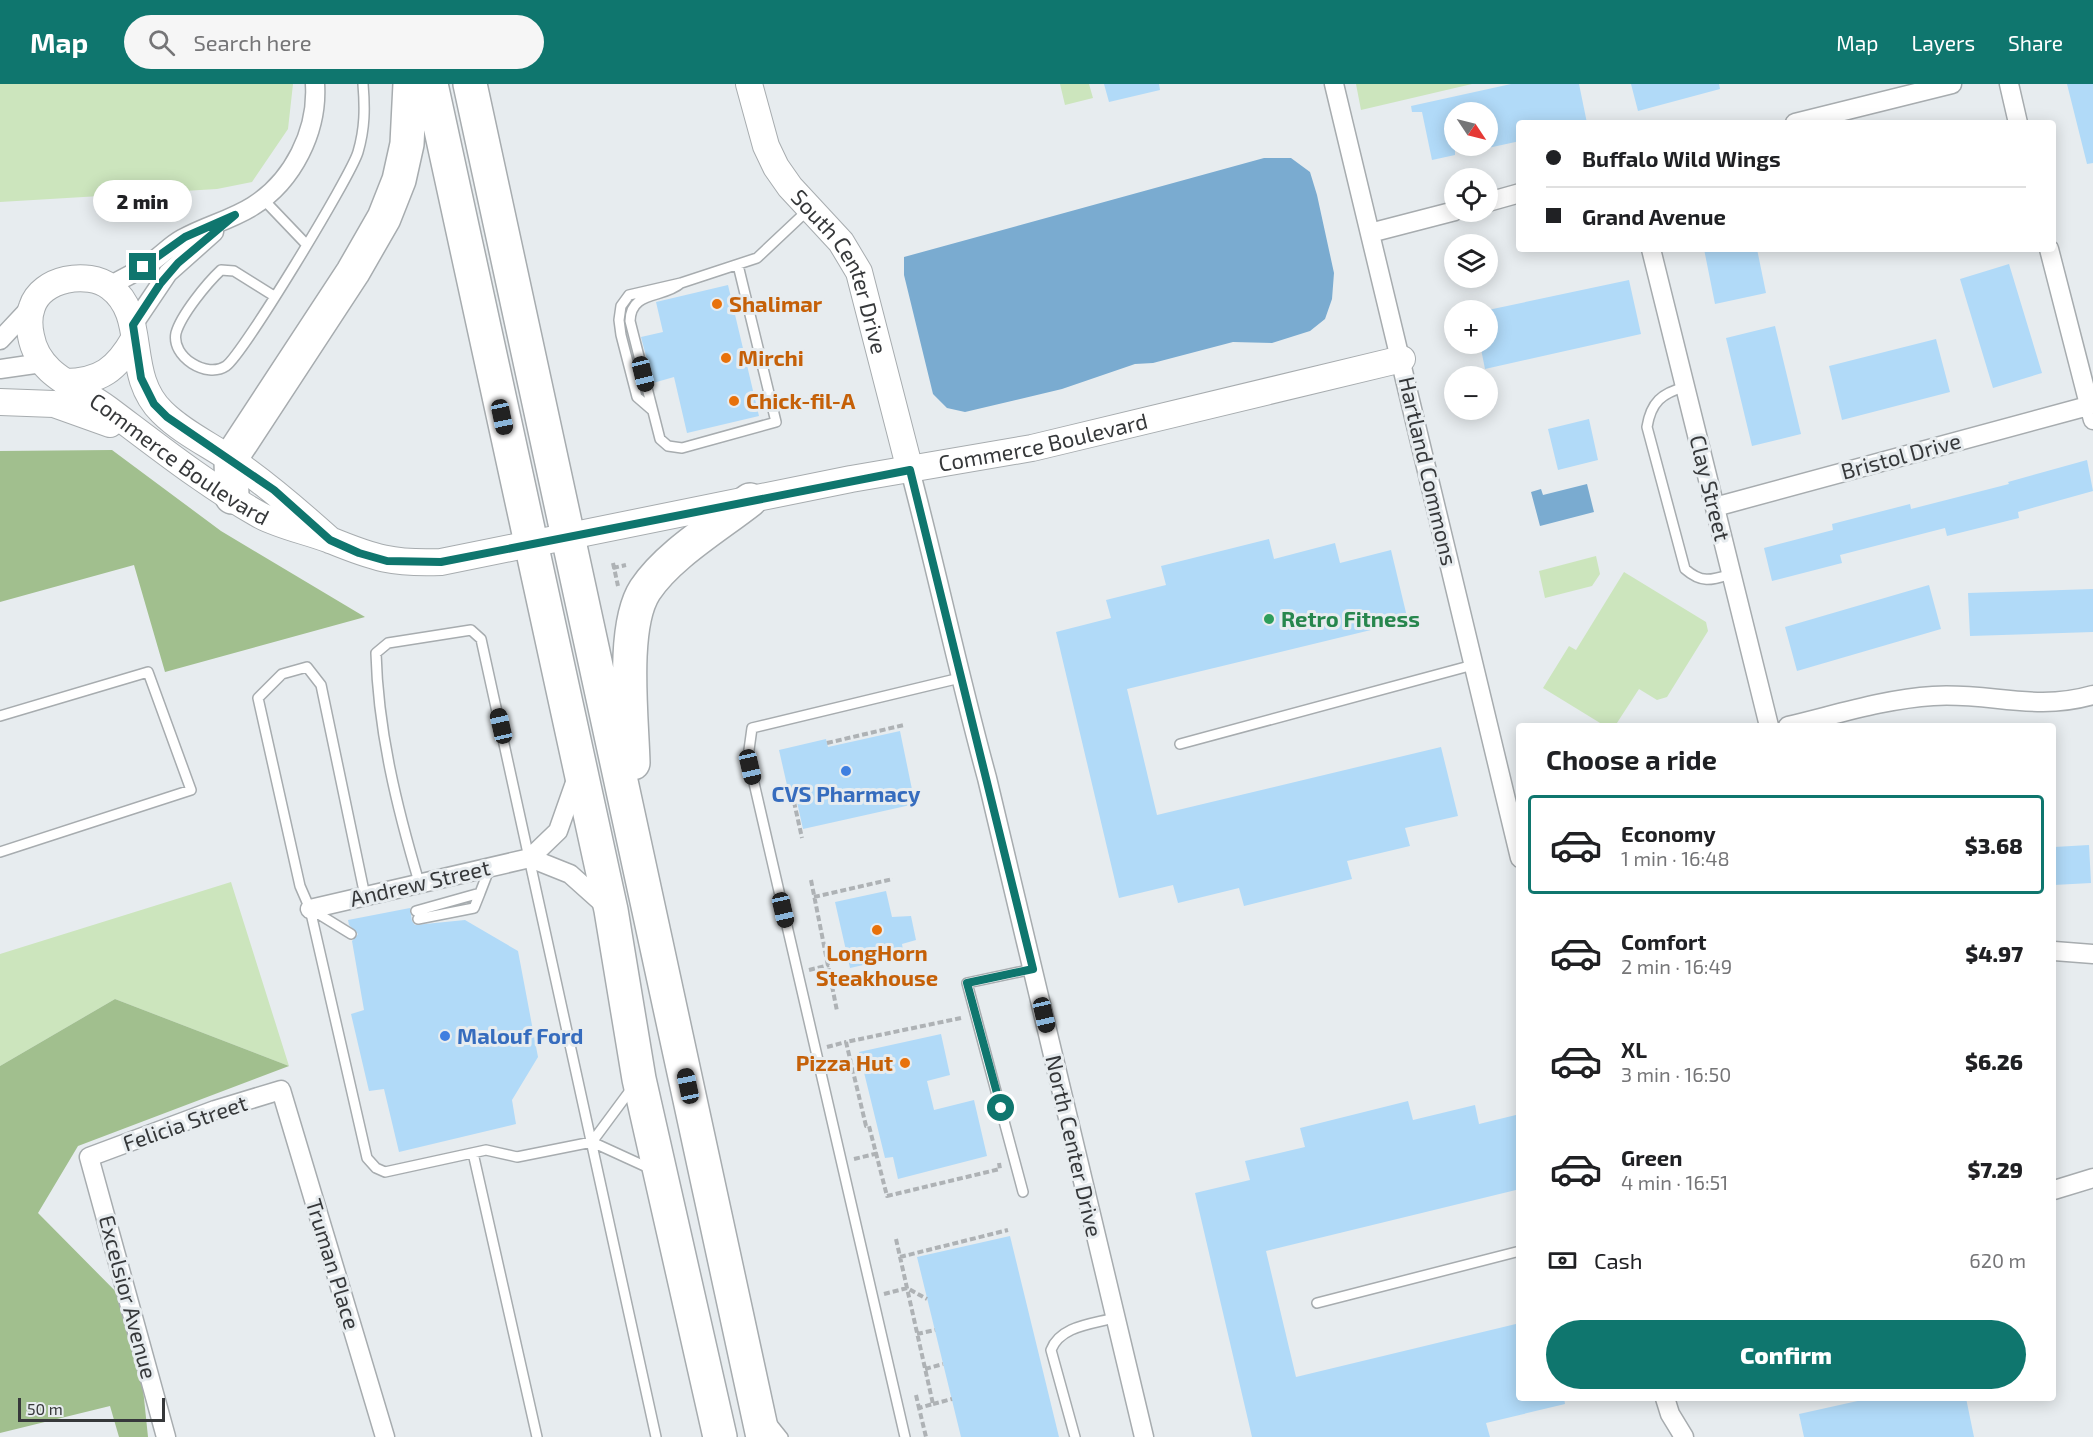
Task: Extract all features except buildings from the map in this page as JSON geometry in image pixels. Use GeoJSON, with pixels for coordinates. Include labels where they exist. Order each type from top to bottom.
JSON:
{"type":"FeatureCollection","features":[{"type":"Feature","properties":{"kind":"highway"},"geometry":{"type":"LineString","coordinates":[[232,497],[231,460],[353,272],[384,218],[399,180],[407,144],[410,84]]}},
{"type":"Feature","properties":{"kind":"highway"},"geometry":{"type":"LineString","coordinates":[[430,84],[530,545],[581,767],[611,910],[639,1079],[720,1437]]}},
{"type":"Feature","properties":{"kind":"highway"},"geometry":{"type":"LineString","coordinates":[[470,84],[763,1437]]}},
{"type":"Feature","properties":{"kind":"highway"},"geometry":{"type":"LineString","coordinates":[[634,837],[631,656],[640,601],[665,567],[750,500]]}},
{"type":"Feature","properties":{"kind":"street"},"geometry":{"type":"LineString","coordinates":[[109,286],[143,267],[185,237],[235,215],[263,199],[285,177],[299,154],[314,113],[315,84]]}},
{"type":"Feature","properties":{"kind":"street","name":"South Center Drive"},"geometry":{"type":"LineString","coordinates":[[749,84],[770,156],[782,176],[848,251],[859,272],[910,470]]}},
{"type":"Feature","properties":{"kind":"street","name":"Hartland Commons"},"geometry":{"type":"LineString","coordinates":[[1334,84],[1402,359],[1473,665],[1511,792],[1516,829]]}},
{"type":"Feature","properties":{"kind":"street"},"geometry":{"type":"LineString","coordinates":[[1807,120],[1952,84]]}},
{"type":"Feature","properties":{"kind":"street"},"geometry":{"type":"LineString","coordinates":[[2009,84],[2017,120]]}},
{"type":"Feature","properties":{"kind":"street"},"geometry":{"type":"LineString","coordinates":[[1498,200],[1516,195]]}},
{"type":"Feature","properties":{"kind":"street"},"geometry":{"type":"LineString","coordinates":[[1370,233],[1444,213]]}},
{"type":"Feature","properties":{"kind":"street"},"geometry":{"type":"LineString","coordinates":[[32,305],[32,342],[42,363],[65,382],[89,380],[107,373],[121,361],[133,332],[160,284],[178,263],[235,215]]}},
{"type":"Feature","properties":{"kind":"street","name":"Clay Street"},"geometry":{"type":"LineString","coordinates":[[1653,252],[1768,723]]}},
{"type":"Feature","properties":{"kind":"street"},"geometry":{"type":"LineString","coordinates":[[2050,252],[2090,413]]}},
{"type":"Feature","properties":{"kind":"street"},"geometry":{"type":"LineString","coordinates":[[0,340],[48,289],[65,280],[86,278],[109,286],[128,308],[133,332]]}},
{"type":"Feature","properties":{"kind":"street","name":"Commerce Boulevard"},"geometry":{"type":"LineString","coordinates":[[133,332],[141,378],[154,404],[175,423],[274,490],[330,540]]}},
{"type":"Feature","properties":{"kind":"street","name":"Commerce Boulevard"},"geometry":{"type":"LineString","coordinates":[[65,382],[105,407],[154,445],[260,515],[330,540],[371,558],[404,563],[441,562],[750,500],[1032,448],[1402,359]]}},
{"type":"Feature","properties":{"kind":"street"},"geometry":{"type":"LineString","coordinates":[[0,369],[42,363]]}},
{"type":"Feature","properties":{"kind":"street"},"geometry":{"type":"LineString","coordinates":[[0,402],[43,402],[67,407],[154,445]]}},
{"type":"Feature","properties":{"kind":"street","name":"Bristol Drive"},"geometry":{"type":"LineString","coordinates":[[1715,507],[2090,413]]}},
{"type":"Feature","properties":{"kind":"street","name":"North Center Drive"},"geometry":{"type":"LineString","coordinates":[[910,470],[931,548],[960,678],[987,778],[1144,1437]]}},
{"type":"Feature","properties":{"kind":"street"},"geometry":{"type":"LineString","coordinates":[[1801,723],[1906,699],[1935,696],[2036,704],[2066,702],[2093,695]]}},
{"type":"Feature","properties":{"kind":"street"},"geometry":{"type":"LineString","coordinates":[[581,767],[558,831],[530,858],[570,874],[611,910]]}},
{"type":"Feature","properties":{"kind":"street","name":"Andrew Street"},"geometry":{"type":"LineString","coordinates":[[310,909],[530,858]]}},
{"type":"Feature","properties":{"kind":"street"},"geometry":{"type":"LineString","coordinates":[[2056,951],[2093,954]]}},
{"type":"Feature","properties":{"kind":"street","name":"Felicia Street"},"geometry":{"type":"LineString","coordinates":[[89,1157],[215,1110],[281,1090]]}},
{"type":"Feature","properties":{"kind":"street","name":"Truman Place"},"geometry":{"type":"LineString","coordinates":[[281,1090],[385,1437]]}},
{"type":"Feature","properties":{"kind":"street","name":"Excelsior Avenue"},"geometry":{"type":"LineString","coordinates":[[89,1157],[166,1437]]}},
{"type":"Feature","properties":{"kind":"street"},"geometry":{"type":"LineString","coordinates":[[2056,1189],[2093,1178]]}},
{"type":"Feature","properties":{"kind":"street"},"geometry":{"type":"LineString","coordinates":[[1666,1401],[1670,1414],[1684,1437]]}},
{"type":"Feature","properties":{"kind":"lane"},"geometry":{"type":"LineString","coordinates":[[274,296],[234,271],[221,270],[211,279],[181,322],[176,335],[178,350],[191,363],[209,371],[225,367],[237,356],[339,192],[358,154],[366,118],[363,84]]}},
{"type":"Feature","properties":{"kind":"lane"},"geometry":{"type":"LineString","coordinates":[[263,199],[306,244]]}},
{"type":"Feature","properties":{"kind":"lane"},"geometry":{"type":"LineString","coordinates":[[738,265],[776,422],[682,448],[668,446],[660,439],[652,410],[637,397],[621,335],[619,320],[621,306],[629,295],[681,283],[757,258],[810,208]]}},
{"type":"Feature","properties":{"kind":"lane"},"geometry":{"type":"LineString","coordinates":[[1685,387],[1668,392],[1655,401],[1649,412],[1647,427],[1685,569],[1695,578],[1708,582],[1731,574]]}},
{"type":"Feature","properties":{"kind":"lane"},"geometry":{"type":"LineString","coordinates":[[419,882],[398,811],[377,687],[376,653],[388,643],[471,630],[481,639],[656,1437]]}},
{"type":"Feature","properties":{"kind":"lane"},"geometry":{"type":"LineString","coordinates":[[1180,744],[1473,665]]}},
{"type":"Feature","properties":{"kind":"lane"},"geometry":{"type":"LineString","coordinates":[[365,896],[321,685],[307,667],[282,674],[258,698],[300,886],[310,909],[367,1158],[376,1168],[385,1172],[486,1150],[517,1157],[592,1142],[661,1174]]}},
{"type":"Feature","properties":{"kind":"lane"},"geometry":{"type":"LineString","coordinates":[[0,716],[148,672],[191,790],[0,852]]}},
{"type":"Feature","properties":{"kind":"lane"},"geometry":{"type":"LineString","coordinates":[[905,1437],[750,767],[752,728],[960,678]]}},
{"type":"Feature","properties":{"kind":"lane"},"geometry":{"type":"LineString","coordinates":[[417,915],[480,894],[490,867]]}},
{"type":"Feature","properties":{"kind":"lane"},"geometry":{"type":"LineString","coordinates":[[310,909],[350,930]]}},
{"type":"Feature","properties":{"kind":"lane"},"geometry":{"type":"LineString","coordinates":[[1023,1192],[967,983],[1033,969]]}},
{"type":"Feature","properties":{"kind":"lane"},"geometry":{"type":"LineString","coordinates":[[592,1142],[639,1079]]}},
{"type":"Feature","properties":{"kind":"lane"},"geometry":{"type":"LineString","coordinates":[[473,1153],[537,1437]]}},
{"type":"Feature","properties":{"kind":"lane"},"geometry":{"type":"LineString","coordinates":[[1317,1302],[1516,1252]]}},
{"type":"Feature","properties":{"kind":"lane"},"geometry":{"type":"LineString","coordinates":[[1075,1437],[1051,1350],[1055,1340],[1064,1332],[1114,1318]]}},
{"type":"Feature","properties":{"kind":"lane"},"geometry":{"type":"LineString","coordinates":[[755,1402],[783,1437]]}},
{"type":"Feature","properties":{"kind":"path"},"geometry":{"type":"LineString","coordinates":[[621,594],[613,566],[626,565]]}},
{"type":"Feature","properties":{"kind":"path"},"geometry":{"type":"LineString","coordinates":[[827,742],[904,725]]}},
{"type":"Feature","properties":{"kind":"path"},"geometry":{"type":"LineString","coordinates":[[792,794],[802,838]]}},
{"type":"Feature","properties":{"kind":"path"},"geometry":{"type":"LineString","coordinates":[[814,897],[893,879]]}},
{"type":"Feature","properties":{"kind":"path"},"geometry":{"type":"LineString","coordinates":[[811,880],[837,1011]]}},
{"type":"Feature","properties":{"kind":"path"},"geometry":{"type":"LineString","coordinates":[[961,1018],[846,1042],[866,1126],[869,1126],[878,1154],[887,1196],[1000,1169],[998,1156]]}},
{"type":"Feature","properties":{"kind":"path"},"geometry":{"type":"LineString","coordinates":[[841,1162],[878,1154]]}},
{"type":"Feature","properties":{"kind":"path"},"geometry":{"type":"LineString","coordinates":[[900,1257],[1008,1230]]}},
{"type":"Feature","properties":{"kind":"path"},"geometry":{"type":"LineString","coordinates":[[896,1239],[933,1404]]}},
{"type":"Feature","properties":{"kind":"path"},"geometry":{"type":"LineString","coordinates":[[873,1297],[907,1288],[927,1299]]}},
{"type":"Feature","properties":{"kind":"path"},"geometry":{"type":"LineString","coordinates":[[917,1334],[935,1330]]}},
{"type":"Feature","properties":{"kind":"path"},"geometry":{"type":"LineString","coordinates":[[925,1369],[943,1364]]}},
{"type":"Feature","properties":{"kind":"path"},"geometry":{"type":"LineString","coordinates":[[916,1395],[926,1437]]}},
{"type":"Feature","properties":{"kind":"path"},"geometry":{"type":"LineString","coordinates":[[919,1408],[952,1399]]}},
{"type":"Feature","properties":{"kind":"green space"},"geometry":{"type":"Polygon","coordinates":[[[0,84],[293,84],[288,129],[252,182],[217,189],[0,202],[0,84]]]}},
{"type":"Feature","properties":{"kind":"green space"},"geometry":{"type":"Polygon","coordinates":[[[1060,84],[1089,84],[1093,98],[1065,105],[1060,84]]]}},
{"type":"Feature","properties":{"kind":"green space"},"geometry":{"type":"Polygon","coordinates":[[[1356,84],[1472,84],[1361,110],[1356,84]]]}},
{"type":"Feature","properties":{"kind":"green space"},"geometry":{"type":"Polygon","coordinates":[[[112,450],[221,531],[365,617],[165,672],[134,565],[0,602],[0,451],[112,450]]]}},
{"type":"Feature","properties":{"kind":"green space"},"geometry":{"type":"Polygon","coordinates":[[[1596,556],[1600,574],[1592,586],[1545,598],[1539,571],[1596,556]]]}},
{"type":"Feature","properties":{"kind":"green space"},"geometry":{"type":"Polygon","coordinates":[[[1624,572],[1706,622],[1708,631],[1667,697],[1657,700],[1639,689],[1617,723],[1600,723],[1543,688],[1569,646],[1576,650],[1624,572]]]}},
{"type":"Feature","properties":{"kind":"green space"},"geometry":{"type":"Polygon","coordinates":[[[231,882],[289,1066],[115,999],[0,1066],[0,954],[231,882]]]}},
{"type":"Feature","properties":{"kind":"green space"},"geometry":{"type":"Polygon","coordinates":[[[115,999],[289,1066],[78,1146],[38,1213],[135,1311],[148,1437],[119,1437],[110,1406],[0,1433],[0,1066],[115,999]]]}},
{"type":"Feature","properties":{"kind":"water"},"geometry":{"type":"Polygon","coordinates":[[[1264,158],[1291,158],[1310,172],[1317,195],[1334,273],[1332,299],[1325,319],[1310,331],[1272,343],[1233,342],[1153,363],[1135,364],[1062,389],[965,412],[947,408],[933,394],[904,275],[904,257],[1264,158]]]}},
{"type":"Feature","properties":{"kind":"water"},"geometry":{"type":"Polygon","coordinates":[[[1587,484],[1594,512],[1540,526],[1531,492],[1541,489],[1543,495],[1587,484]]]}},
{"type":"Feature","properties":{"kind":"place","name":"Shalimar"},"geometry":{"type":"Point","coordinates":[717,304]}},
{"type":"Feature","properties":{"kind":"place","name":"Mirchi"},"geometry":{"type":"Point","coordinates":[726,358]}},
{"type":"Feature","properties":{"kind":"place","name":"Chick-fil-A"},"geometry":{"type":"Point","coordinates":[734,401]}},
{"type":"Feature","properties":{"kind":"place","name":"Retro Fitness"},"geometry":{"type":"Point","coordinates":[1269,619]}},
{"type":"Feature","properties":{"kind":"place","name":"CVS Pharmacy"},"geometry":{"type":"Point","coordinates":[846,771]}},
{"type":"Feature","properties":{"kind":"place","name":"LongHorn Steakhouse"},"geometry":{"type":"Point","coordinates":[877,930]}},
{"type":"Feature","properties":{"kind":"place","name":"Malouf Ford"},"geometry":{"type":"Point","coordinates":[445,1036]}},
{"type":"Feature","properties":{"kind":"place","name":"Pizza Hut"},"geometry":{"type":"Point","coordinates":[905,1063]}},
{"type":"Feature","properties":{"kind":"route"},"geometry":{"type":"LineString","coordinates":[[143,267],[174,243],[235,215],[178,263],[160,284],[133,325],[138,369],[144,387],[154,404],[167,417],[274,490],[330,540],[371,558],[404,563],[441,562],[851,479],[910,470],[1033,969],[967,983],[1001,1108]]}}]}
